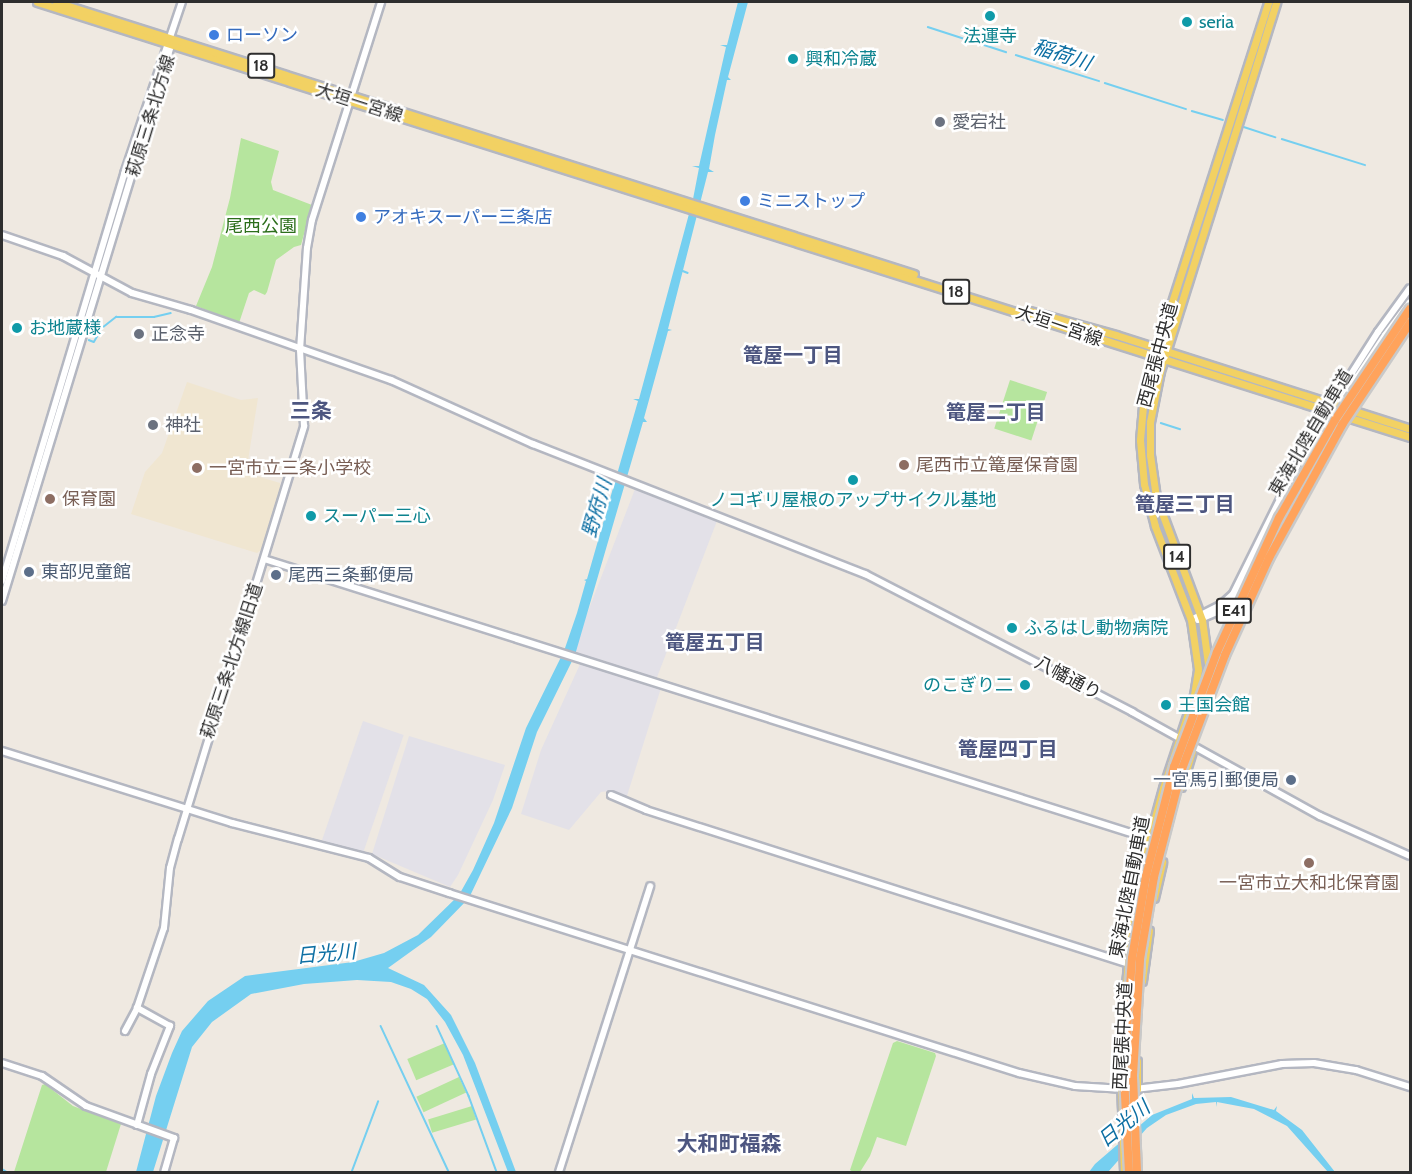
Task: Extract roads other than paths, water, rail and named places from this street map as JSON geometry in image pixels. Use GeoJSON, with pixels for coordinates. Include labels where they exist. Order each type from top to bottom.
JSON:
{"type":"FeatureCollection","features":[{"type":"Feature","properties":{"kind":"highway","name":"東海北陸自動車道"},"geometry":{"type":"LineString","coordinates":[[1126,1173],[1124,1075],[1132,958],[1146,876],[1174,767],[1217,652],[1275,527],[1335,420],[1410,309]]}},
{"type":"Feature","properties":{"kind":"highway","name":"東海北陸自動車道"},"geometry":{"type":"LineString","coordinates":[[1139,1173],[1133,1075],[1140,959],[1154,878],[1182,769],[1225,655],[1269,558],[1342,424],[1410,323]]}},
{"type":"Feature","properties":{"kind":"main road","name":"大垣一宮線"},"geometry":{"type":"LineString","coordinates":[[37,2],[170,41],[681,203],[1410,429]]}},
{"type":"Feature","properties":{"kind":"main road","name":"大垣一宮線"},"geometry":{"type":"LineString","coordinates":[[56,2],[170,41]]}},
{"type":"Feature","properties":{"kind":"main road","name":"西尾張中央道"},"geometry":{"type":"LineString","coordinates":[[1126,1173],[1121,1136],[1120,1089],[1127,963],[1149,839],[1198,678],[1197,649],[1191,620],[1155,526],[1144,484],[1141,419],[1154,358],[1268,2]]}},
{"type":"Feature","properties":{"kind":"main road","name":"西尾張中央道"},"geometry":{"type":"LineString","coordinates":[[1139,1173],[1137,1089],[1144,968],[1166,844],[1194,747],[1208,683],[1208,657],[1201,617],[1164,524],[1151,470],[1150,422],[1166,352],[1276,2]]}},
{"type":"Feature","properties":{"kind":"main road","name":"大垣一宮線"},"geometry":{"type":"LineString","coordinates":[[708,211],[1154,358],[1410,437]]}},
{"type":"Feature","properties":{"kind":"street","name":"萩原三条北方線"},"geometry":{"type":"LineString","coordinates":[[2,581],[182,2]]}},
{"type":"Feature","properties":{"kind":"street"},"geometry":{"type":"LineString","coordinates":[[351,98],[381,2]]}},
{"type":"Feature","properties":{"kind":"street","name":"萩原三条北方線旧道"},"geometry":{"type":"LineString","coordinates":[[125,1031],[137,1008],[164,928],[170,868],[304,426],[300,350],[305,261],[311,225],[351,98]]}},
{"type":"Feature","properties":{"kind":"street","name":"八幡通り"},"geometry":{"type":"LineString","coordinates":[[2,235],[50,251],[132,293],[191,310],[391,380],[491,426],[865,574],[992,637],[1320,816],[1410,856]]}},
{"type":"Feature","properties":{"kind":"street","name":"萩原三条北方線"},"geometry":{"type":"LineString","coordinates":[[2,600],[98,276]]}},
{"type":"Feature","properties":{"kind":"street"},"geometry":{"type":"LineString","coordinates":[[1191,620],[1201,617],[1222,604],[1235,591],[1296,467],[1378,332],[1410,288]]}},
{"type":"Feature","properties":{"kind":"street"},"geometry":{"type":"LineString","coordinates":[[1335,405],[1410,302]]}},
{"type":"Feature","properties":{"kind":"street"},"geometry":{"type":"LineString","coordinates":[[264,559],[1166,844]]}},
{"type":"Feature","properties":{"kind":"street"},"geometry":{"type":"LineString","coordinates":[[2,751],[187,810],[369,858],[400,877],[1037,1078],[1075,1086],[1137,1089],[1178,1084],[1282,1064],[1314,1063],[1356,1070],[1410,1087]]}},
{"type":"Feature","properties":{"kind":"street"},"geometry":{"type":"LineString","coordinates":[[611,795],[646,810],[1144,968]]}},
{"type":"Feature","properties":{"kind":"street"},"geometry":{"type":"LineString","coordinates":[[559,1173],[650,886]]}},
{"type":"Feature","properties":{"kind":"street"},"geometry":{"type":"LineString","coordinates":[[137,1008],[170,1026],[151,1074],[137,1125]]}},
{"type":"Feature","properties":{"kind":"street"},"geometry":{"type":"LineString","coordinates":[[2,1063],[42,1076],[81,1103],[174,1138],[164,1173]]}},
{"type":"Feature","properties":{"kind":"water"},"geometry":{"type":"Polygon","coordinates":[[[738,2],[748,2],[728,77],[731,80],[727,80],[715,135],[709,169],[714,172],[708,172],[668,329],[672,330],[668,331],[644,418],[647,422],[643,422],[575,655],[537,732],[512,808],[469,898],[431,937],[388,968],[424,985],[451,1015],[475,1063],[516,1172],[508,1172],[463,1055],[445,1022],[427,999],[411,989],[391,982],[357,980],[304,984],[251,994],[212,1022],[192,1047],[153,1172],[136,1172],[156,1096],[172,1053],[182,1031],[208,1001],[245,976],[353,962],[384,953],[418,935],[459,895],[473,870],[494,823],[526,728],[564,651],[577,613],[586,581],[584,580],[587,579],[638,401],[633,399],[639,399],[693,199],[699,168],[692,166],[699,166],[726,47],[720,45],[727,45],[738,2]]]}},
{"type":"Feature","properties":{"kind":"water"},"geometry":{"type":"Polygon","coordinates":[[[1192,1093],[1194,1098],[1231,1097],[1274,1110],[1277,1106],[1276,1111],[1302,1130],[1335,1172],[1328,1172],[1287,1126],[1254,1109],[1217,1102],[1217,1107],[1216,1102],[1196,1104],[1166,1115],[1147,1128],[1108,1172],[1089,1172],[1095,1164],[1152,1115],[1192,1099],[1192,1093]]]}},
{"type":"Feature","properties":{"kind":"waterway","name":"稲荷川"},"geometry":{"type":"LineString","coordinates":[[928,27],[962,38]]}},
{"type":"Feature","properties":{"kind":"waterway","name":"稲荷川"},"geometry":{"type":"LineString","coordinates":[[969,40],[1006,52]]}},
{"type":"Feature","properties":{"kind":"waterway","name":"稲荷川"},"geometry":{"type":"LineString","coordinates":[[1016,55],[1099,81]]}},
{"type":"Feature","properties":{"kind":"waterway","name":"稲荷川"},"geometry":{"type":"LineString","coordinates":[[1105,83],[1186,109]]}},
{"type":"Feature","properties":{"kind":"waterway","name":"稲荷川"},"geometry":{"type":"LineString","coordinates":[[1192,111],[1223,120]]}},
{"type":"Feature","properties":{"kind":"waterway","name":"稲荷川"},"geometry":{"type":"LineString","coordinates":[[1244,127],[1275,137]]}},
{"type":"Feature","properties":{"kind":"waterway","name":"稲荷川"},"geometry":{"type":"LineString","coordinates":[[1282,139],[1365,165]]}},
{"type":"Feature","properties":{"kind":"waterway"},"geometry":{"type":"LineString","coordinates":[[683,271],[688,273]]}},
{"type":"Feature","properties":{"kind":"waterway"},"geometry":{"type":"LineString","coordinates":[[89,340],[94,342],[102,328],[116,317],[154,317],[171,313]]}},
{"type":"Feature","properties":{"kind":"waterway"},"geometry":{"type":"LineString","coordinates":[[1161,423],[1180,429]]}},
{"type":"Feature","properties":{"kind":"waterway"},"geometry":{"type":"LineString","coordinates":[[381,1026],[449,1172]]}},
{"type":"Feature","properties":{"kind":"waterway"},"geometry":{"type":"LineString","coordinates":[[437,1026],[469,1096],[497,1172]]}},
{"type":"Feature","properties":{"kind":"waterway"},"geometry":{"type":"LineString","coordinates":[[352,1171],[378,1102]]}},
{"type":"Feature","properties":{"kind":"waterway"},"geometry":{"type":"LineString","coordinates":[[2,1169],[7,1172]]}},
{"type":"Feature","properties":{"kind":"place","name":"法運寺"},"geometry":{"type":"Point","coordinates":[990,16]}},
{"type":"Feature","properties":{"kind":"place","name":"seria"},"geometry":{"type":"Point","coordinates":[1187,22]}},
{"type":"Feature","properties":{"kind":"place","name":"ローソン"},"geometry":{"type":"Point","coordinates":[214,35]}},
{"type":"Feature","properties":{"kind":"place","name":"興和冷蔵"},"geometry":{"type":"Point","coordinates":[793,59]}},
{"type":"Feature","properties":{"kind":"place","name":"愛宕社"},"geometry":{"type":"Point","coordinates":[940,122]}},
{"type":"Feature","properties":{"kind":"place","name":"ミニストップ"},"geometry":{"type":"Point","coordinates":[745,201]}},
{"type":"Feature","properties":{"kind":"place","name":"アオキスーパー三条店"},"geometry":{"type":"Point","coordinates":[361,217]}},
{"type":"Feature","properties":{"kind":"place","name":"お地蔵様"},"geometry":{"type":"Point","coordinates":[17,328]}},
{"type":"Feature","properties":{"kind":"place","name":"正念寺"},"geometry":{"type":"Point","coordinates":[139,334]}},
{"type":"Feature","properties":{"kind":"place","name":"神社"},"geometry":{"type":"Point","coordinates":[153,425]}},
{"type":"Feature","properties":{"kind":"place","name":"尾西市立篭屋保育園"},"geometry":{"type":"Point","coordinates":[904,465]}},
{"type":"Feature","properties":{"kind":"place","name":"一宮市立三条小学校"},"geometry":{"type":"Point","coordinates":[197,468]}},
{"type":"Feature","properties":{"kind":"place","name":"ノコギリ屋根のアップサイクル基地"},"geometry":{"type":"Point","coordinates":[853,480]}},
{"type":"Feature","properties":{"kind":"place","name":"保育園"},"geometry":{"type":"Point","coordinates":[50,499]}},
{"type":"Feature","properties":{"kind":"place","name":"スーパー三心"},"geometry":{"type":"Point","coordinates":[311,516]}},
{"type":"Feature","properties":{"kind":"place","name":"東部児童館"},"geometry":{"type":"Point","coordinates":[29,572]}},
{"type":"Feature","properties":{"kind":"place","name":"尾西三条郵便局"},"geometry":{"type":"Point","coordinates":[276,575]}},
{"type":"Feature","properties":{"kind":"place","name":"ふるはし動物病院"},"geometry":{"type":"Point","coordinates":[1012,628]}},
{"type":"Feature","properties":{"kind":"place","name":"のこぎり二"},"geometry":{"type":"Point","coordinates":[1025,685]}},
{"type":"Feature","properties":{"kind":"place","name":"王国会館"},"geometry":{"type":"Point","coordinates":[1166,705]}},
{"type":"Feature","properties":{"kind":"place","name":"一宮馬引郵便局"},"geometry":{"type":"Point","coordinates":[1291,780]}},
{"type":"Feature","properties":{"kind":"place","name":"一宮市立大和北保育園"},"geometry":{"type":"Point","coordinates":[1309,863]}},
{"type":"Feature","properties":{"kind":"district","name":"篭屋一丁目"},"geometry":{"type":"Point","coordinates":[793,355]}},
{"type":"Feature","properties":{"kind":"district","name":"三条"},"geometry":{"type":"Point","coordinates":[311,411]}},
{"type":"Feature","properties":{"kind":"district","name":"篭屋二丁目"},"geometry":{"type":"Point","coordinates":[996,412]}},
{"type":"Feature","properties":{"kind":"district","name":"篭屋三丁目"},"geometry":{"type":"Point","coordinates":[1185,504]}},
{"type":"Feature","properties":{"kind":"district","name":"篭屋五丁目"},"geometry":{"type":"Point","coordinates":[715,642]}},
{"type":"Feature","properties":{"kind":"district","name":"篭屋四丁目"},"geometry":{"type":"Point","coordinates":[1008,749]}},
{"type":"Feature","properties":{"kind":"district","name":"大和町福森"},"geometry":{"type":"Point","coordinates":[729,1144]}},
{"type":"Feature","properties":{"kind":"park label","name":"尾西公園"},"geometry":{"type":"Point","coordinates":[261,226]}},
{"type":"Feature","properties":{"kind":"water label","name":"野府川"},"geometry":{"type":"Point","coordinates":[597,508]}},
{"type":"Feature","properties":{"kind":"water label","name":"日光川"},"geometry":{"type":"Point","coordinates":[326,954]}},
{"type":"Feature","properties":{"kind":"water label","name":"日光川"},"geometry":{"type":"Point","coordinates":[1124,1124]}}]}
